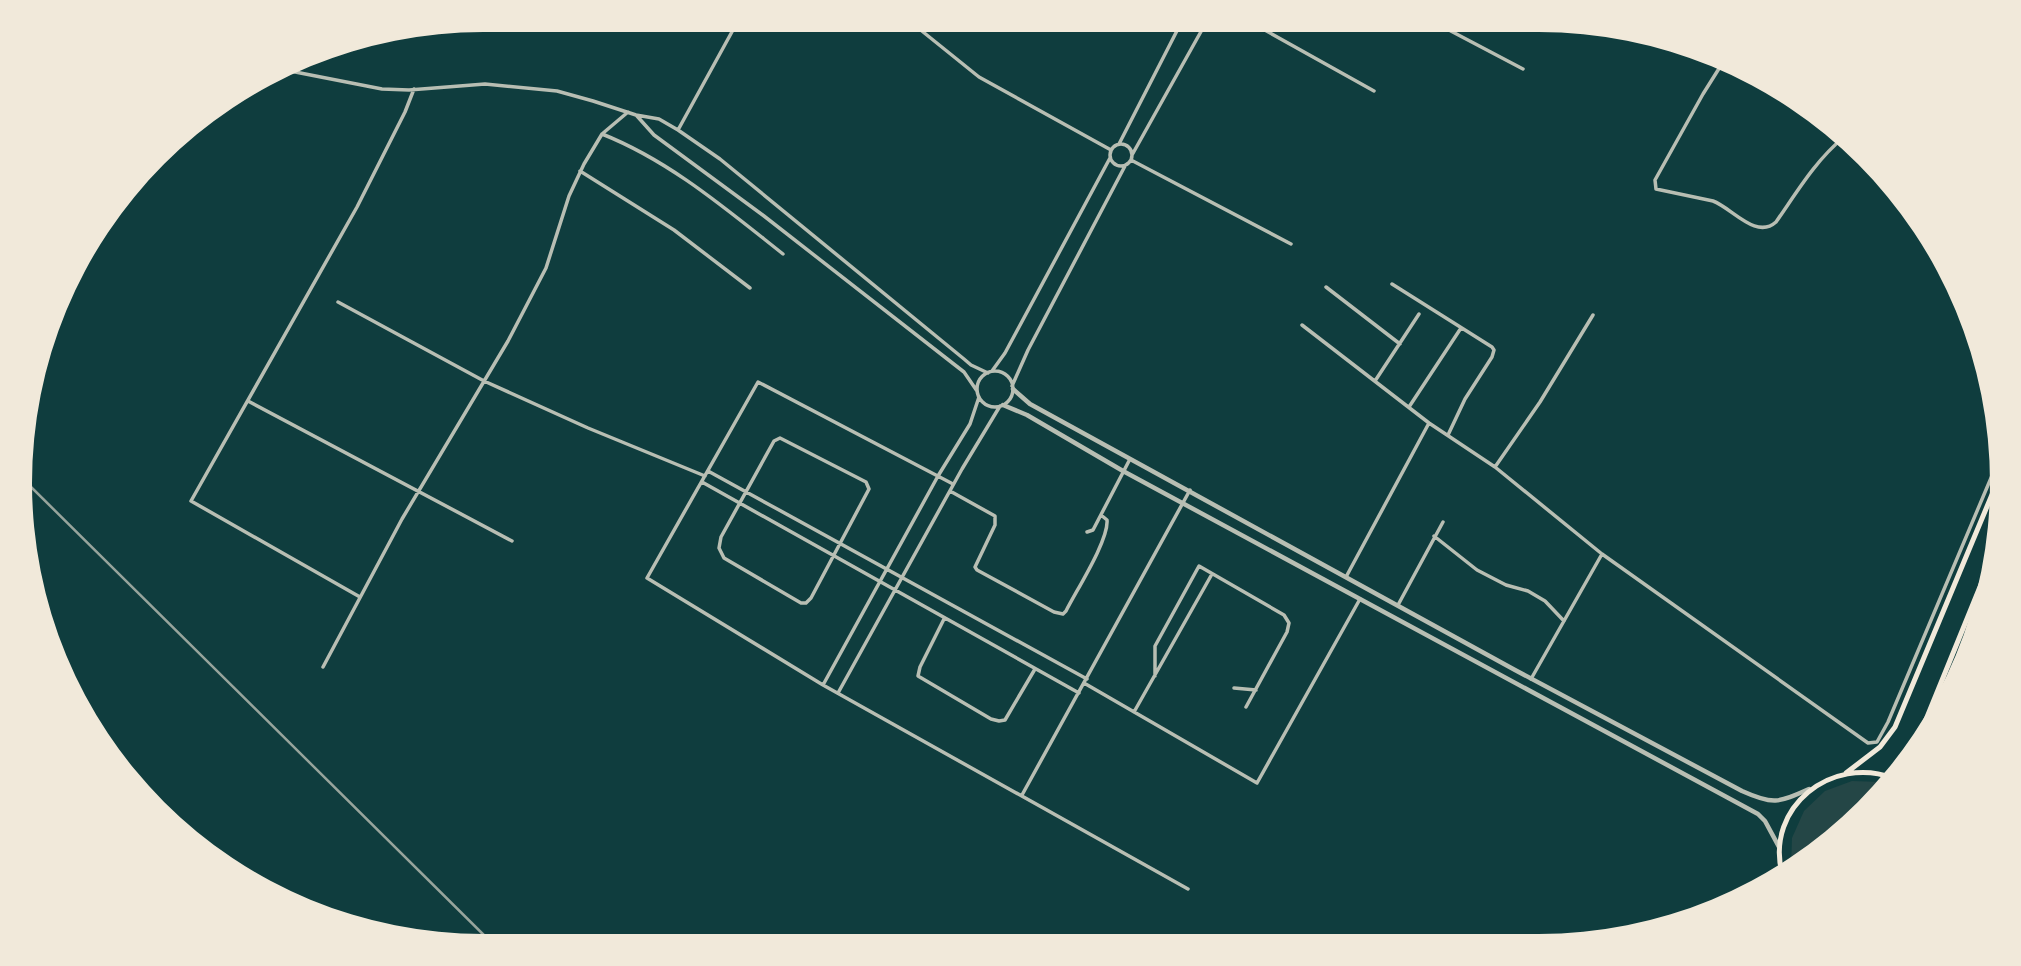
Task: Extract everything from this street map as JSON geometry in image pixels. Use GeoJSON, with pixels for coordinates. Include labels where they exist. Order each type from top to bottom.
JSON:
{"type":"FeatureCollection","features":[{"type":"Feature","properties":{"kind":"main road"},"geometry":{"type":"LineString","coordinates":[[1846,773],[1880,747],[1895,727],[1989,501]]}},
{"type":"Feature","properties":{"kind":"main road"},"geometry":{"type":"LineString","coordinates":[[1934,699],[1972,605]]}},
{"type":"Feature","properties":{"kind":"main road"},"geometry":{"type":"LineString","coordinates":[[1779,864],[1779,848],[1784,825],[1796,804],[1813,787],[1846,773],[1869,772],[1882,775]]}},
{"type":"Feature","properties":{"kind":"street"},"geometry":{"type":"LineString","coordinates":[[678,130],[732,32]]}},
{"type":"Feature","properties":{"kind":"street"},"geometry":{"type":"LineString","coordinates":[[923,32],[979,77],[1111,150]]}},
{"type":"Feature","properties":{"kind":"street"},"geometry":{"type":"LineString","coordinates":[[977,391],[979,380],[990,372],[1005,353],[1110,158],[1111,150],[1119,144],[1176,32]]}},
{"type":"Feature","properties":{"kind":"street"},"geometry":{"type":"LineString","coordinates":[[838,693],[953,484],[1002,405],[1010,399],[1028,350],[1125,166],[1132,158],[1201,32]]}},
{"type":"Feature","properties":{"kind":"street"},"geometry":{"type":"LineString","coordinates":[[1268,32],[1374,91]]}},
{"type":"Feature","properties":{"kind":"street"},"geometry":{"type":"LineString","coordinates":[[1453,32],[1523,69]]}},
{"type":"Feature","properties":{"kind":"street"},"geometry":{"type":"LineString","coordinates":[[1718,69],[1655,180],[1656,189],[1713,201],[1758,228],[1771,227],[1815,166],[1836,144]]}},
{"type":"Feature","properties":{"kind":"street"},"geometry":{"type":"LineString","coordinates":[[296,72],[382,89],[478,84],[536,89],[572,94],[636,115],[659,119],[720,159],[964,359],[990,372],[998,371],[1007,376],[1013,387],[1031,404],[1531,679],[1760,800],[1778,801],[1813,787]]}},
{"type":"Feature","properties":{"kind":"street"},"geometry":{"type":"LineString","coordinates":[[360,597],[191,501],[357,207],[415,89]]}},
{"type":"Feature","properties":{"kind":"street"},"geometry":{"type":"LineString","coordinates":[[323,667],[418,492],[508,341],[546,268],[569,196],[580,172],[602,135],[628,112]]}},
{"type":"Feature","properties":{"kind":"street"},"geometry":{"type":"LineString","coordinates":[[636,115],[654,135],[753,208],[964,372],[979,397],[988,405],[1002,405],[1027,415],[1123,471],[1758,814],[1765,821],[1779,848]]}},
{"type":"Feature","properties":{"kind":"street"},"geometry":{"type":"LineString","coordinates":[[602,135],[659,162],[699,188],[783,254]]}},
{"type":"Feature","properties":{"kind":"street"},"geometry":{"type":"LineString","coordinates":[[1119,144],[1129,147],[1132,158],[1291,244]]}},
{"type":"Feature","properties":{"kind":"street"},"geometry":{"type":"LineString","coordinates":[[1110,158],[1118,166],[1125,166]]}},
{"type":"Feature","properties":{"kind":"street"},"geometry":{"type":"LineString","coordinates":[[580,172],[674,230],[750,288]]}},
{"type":"Feature","properties":{"kind":"street"},"geometry":{"type":"LineString","coordinates":[[1392,284],[1494,350],[1465,399],[1448,435]]}},
{"type":"Feature","properties":{"kind":"street"},"geometry":{"type":"LineString","coordinates":[[1326,287],[1400,344]]}},
{"type":"Feature","properties":{"kind":"street"},"geometry":{"type":"LineString","coordinates":[[338,302],[484,381],[588,428],[705,476]]}},
{"type":"Feature","properties":{"kind":"street"},"geometry":{"type":"LineString","coordinates":[[1376,381],[1419,314]]}},
{"type":"Feature","properties":{"kind":"street"},"geometry":{"type":"LineString","coordinates":[[1495,467],[1540,402],[1593,315]]}},
{"type":"Feature","properties":{"kind":"street"},"geometry":{"type":"LineString","coordinates":[[1302,325],[1429,423],[1495,467],[1602,554],[1866,742],[1874,743],[1888,722],[1990,481]]}},
{"type":"Feature","properties":{"kind":"street"},"geometry":{"type":"LineString","coordinates":[[1409,407],[1461,327]]}},
{"type":"Feature","properties":{"kind":"street"},"geometry":{"type":"LineString","coordinates":[[953,484],[758,382],[647,578],[823,685],[1188,889]]}},
{"type":"Feature","properties":{"kind":"street"},"geometry":{"type":"LineString","coordinates":[[823,685],[970,424],[979,397]]}},
{"type":"Feature","properties":{"kind":"street"},"geometry":{"type":"LineString","coordinates":[[248,401],[512,541]]}},
{"type":"Feature","properties":{"kind":"street"},"geometry":{"type":"LineString","coordinates":[[1346,577],[1429,423]]}},
{"type":"Feature","properties":{"kind":"street"},"geometry":{"type":"LineString","coordinates":[[780,438],[869,486],[869,493],[834,557],[809,601],[804,604],[721,554],[721,537],[739,503],[774,441],[780,438]]}},
{"type":"Feature","properties":{"kind":"street"},"geometry":{"type":"LineString","coordinates":[[1087,532],[1093,530],[1130,459]]}},
{"type":"Feature","properties":{"kind":"street"},"geometry":{"type":"LineString","coordinates":[[708,471],[887,568],[1257,783],[1360,599]]}},
{"type":"Feature","properties":{"kind":"street"},"geometry":{"type":"LineString","coordinates":[[702,482],[1079,693]]}},
{"type":"Feature","properties":{"kind":"street"},"geometry":{"type":"LineString","coordinates":[[1021,795],[1190,490]]}},
{"type":"Feature","properties":{"kind":"street"},"geometry":{"type":"LineString","coordinates":[[950,491],[995,516],[995,525],[975,567],[977,570],[1054,612],[1063,614],[1107,527],[1107,520],[1101,515]]}},
{"type":"Feature","properties":{"kind":"street"},"geometry":{"type":"LineString","coordinates":[[1398,605],[1443,522]]}},
{"type":"Feature","properties":{"kind":"street"},"geometry":{"type":"LineString","coordinates":[[1434,536],[1477,570],[1545,601],[1564,621]]}},
{"type":"Feature","properties":{"kind":"street"},"geometry":{"type":"LineString","coordinates":[[1531,679],[1602,554]]}},
{"type":"Feature","properties":{"kind":"street"},"geometry":{"type":"LineString","coordinates":[[1155,676],[1155,646],[1199,566],[1284,615],[1289,623],[1287,632],[1246,707]]}},
{"type":"Feature","properties":{"kind":"street"},"geometry":{"type":"LineString","coordinates":[[1134,712],[1212,574]]}},
{"type":"Feature","properties":{"kind":"street"},"geometry":{"type":"LineString","coordinates":[[944,618],[918,676],[991,719],[1005,720],[1035,669]]}},
{"type":"Feature","properties":{"kind":"street"},"geometry":{"type":"LineString","coordinates":[[1510,679],[1515,670]]}},
{"type":"Feature","properties":{"kind":"street"},"geometry":{"type":"LineString","coordinates":[[1234,688],[1256,690]]}},
{"type":"Feature","properties":{"kind":"street"},"geometry":{"type":"LineString","coordinates":[[1595,725],[1600,715]]}},
{"type":"Feature","properties":{"kind":"shaded area"},"geometry":{"type":"Polygon","coordinates":[[[1852,781],[1876,782],[1836,822],[1791,856],[1792,838],[1804,811],[1825,791],[1852,781]]]}},
{"type":"Feature","properties":{"kind":"railway"},"geometry":{"type":"LineString","coordinates":[[32,488],[483,934]]}}]}
